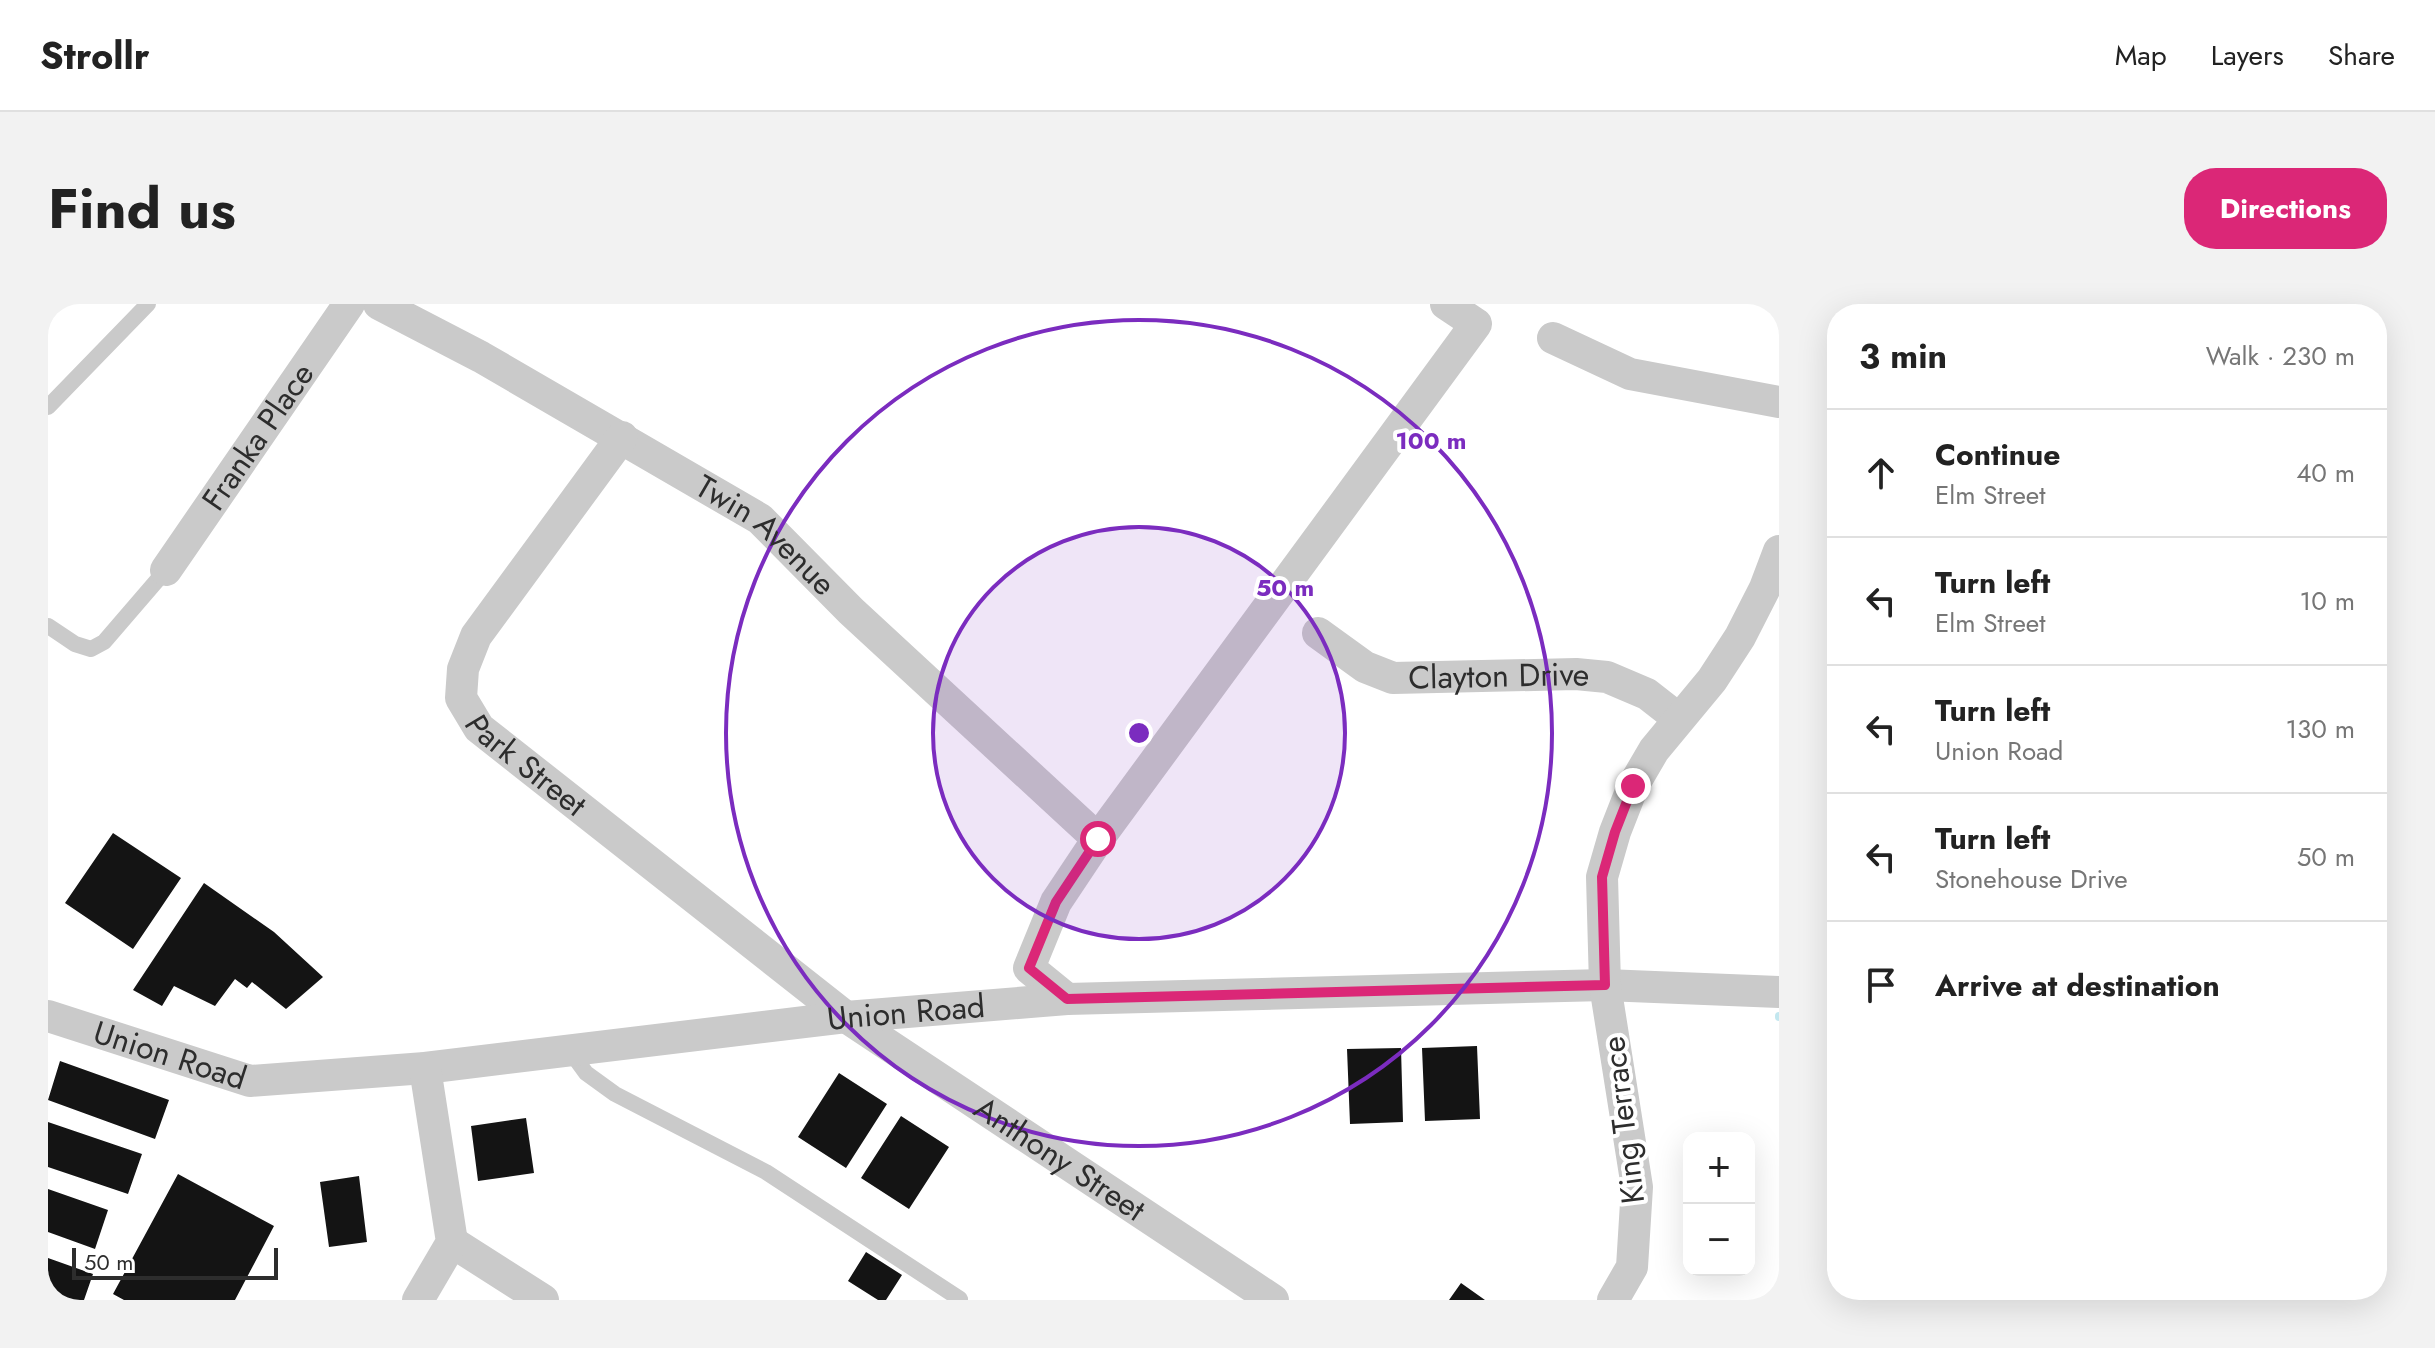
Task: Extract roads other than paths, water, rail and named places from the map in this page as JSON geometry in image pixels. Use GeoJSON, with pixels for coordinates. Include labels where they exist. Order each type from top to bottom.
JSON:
{"type":"FeatureCollection","features":[{"type":"Feature","properties":{"kind":"street","name":"Franka Place"},"geometry":{"type":"LineString","coordinates":[[166,570],[349,304]]}},
{"type":"Feature","properties":{"kind":"street","name":"Twin Avenue"},"geometry":{"type":"LineString","coordinates":[[379,304],[481,357],[760,519],[851,611],[1098,839]]}},
{"type":"Feature","properties":{"kind":"street"},"geometry":{"type":"LineString","coordinates":[[1067,999],[1029,968],[1056,902],[1098,839],[1476,324],[1446,304]]}},
{"type":"Feature","properties":{"kind":"street"},"geometry":{"type":"LineString","coordinates":[[1553,338],[1630,374],[1779,402]]}},
{"type":"Feature","properties":{"kind":"street","name":"Park Street"},"geometry":{"type":"LineString","coordinates":[[622,437],[476,636],[463,669],[461,698],[479,728],[846,1017]]}},
{"type":"Feature","properties":{"kind":"street","name":"King Terrace"},"geometry":{"type":"LineString","coordinates":[[1613,1300],[1632,1267],[1637,1187],[1605,985],[1602,877],[1633,786],[1654,750],[1712,680],[1740,637],[1765,588],[1779,551]]}},
{"type":"Feature","properties":{"kind":"street","name":"Clayton Drive"},"geometry":{"type":"LineString","coordinates":[[1318,633],[1365,667],[1393,678],[1561,674],[1607,677],[1647,694],[1679,719]]}},
{"type":"Feature","properties":{"kind":"street","name":"Union Road"},"geometry":{"type":"LineString","coordinates":[[48,1016],[250,1081],[425,1068],[846,1017],[1067,999],[1605,985],[1773,992]]}},
{"type":"Feature","properties":{"kind":"street","name":"Anthony Street"},"geometry":{"type":"LineString","coordinates":[[846,1017],[1273,1300]]}},
{"type":"Feature","properties":{"kind":"street"},"geometry":{"type":"LineString","coordinates":[[418,1300],[452,1242],[425,1068]]}},
{"type":"Feature","properties":{"kind":"street"},"geometry":{"type":"LineString","coordinates":[[452,1242],[543,1300]]}},
{"type":"Feature","properties":{"kind":"lane"},"geometry":{"type":"LineString","coordinates":[[48,407],[148,304]]}},
{"type":"Feature","properties":{"kind":"lane"},"geometry":{"type":"LineString","coordinates":[[48,626],[75,644],[91,649],[104,642],[166,570]]}},
{"type":"Feature","properties":{"kind":"lane"},"geometry":{"type":"LineString","coordinates":[[570,1051],[586,1073],[615,1094],[766,1172],[960,1299]]}}]}
